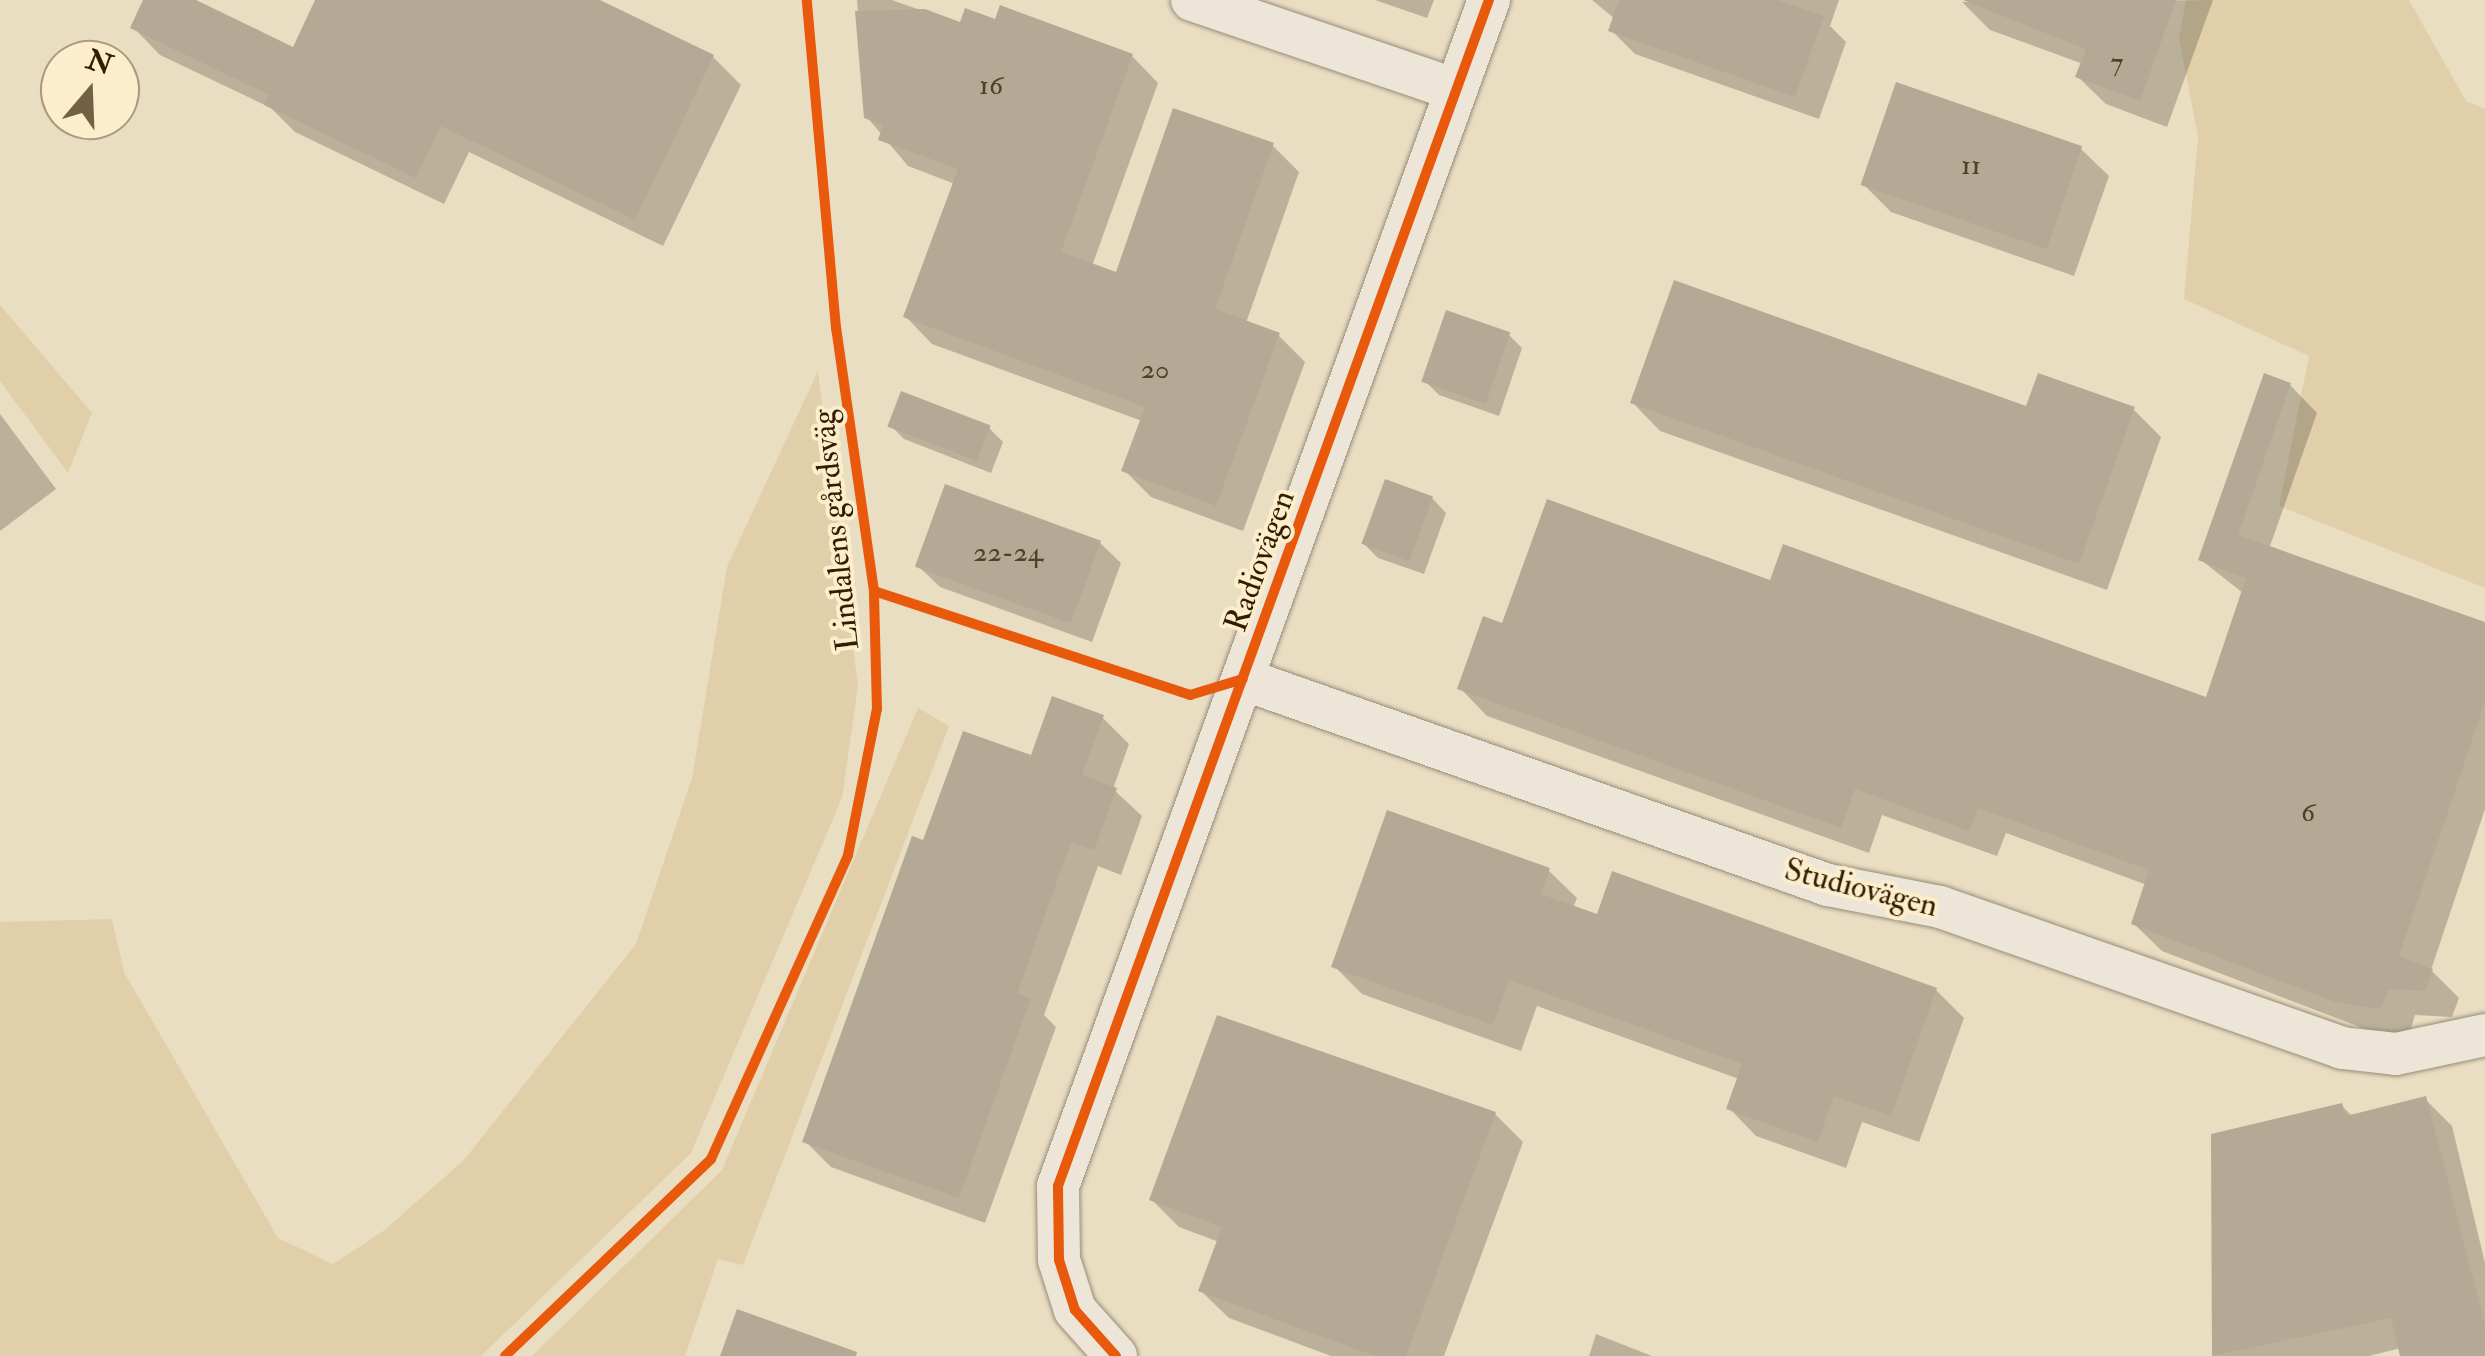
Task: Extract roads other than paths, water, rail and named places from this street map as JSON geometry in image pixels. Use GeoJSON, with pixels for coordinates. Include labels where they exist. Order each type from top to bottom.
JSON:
{"type":"FeatureCollection","features":[{"type":"Feature","properties":{"kind":"street"},"geometry":{"type":"LineString","coordinates":[[1192,0],[1456,90]]}},
{"type":"Feature","properties":{"kind":"street","name":"Radiovägen"},"geometry":{"type":"LineString","coordinates":[[1116,1356],[1075,1310],[1059,1260],[1058,1186],[1489,0]]}},
{"type":"Feature","properties":{"kind":"street","name":"Studiovägen"},"geometry":{"type":"LineString","coordinates":[[1243,679],[1828,886],[1940,907],[2342,1048],[2396,1054],[2485,1035]]}}]}
